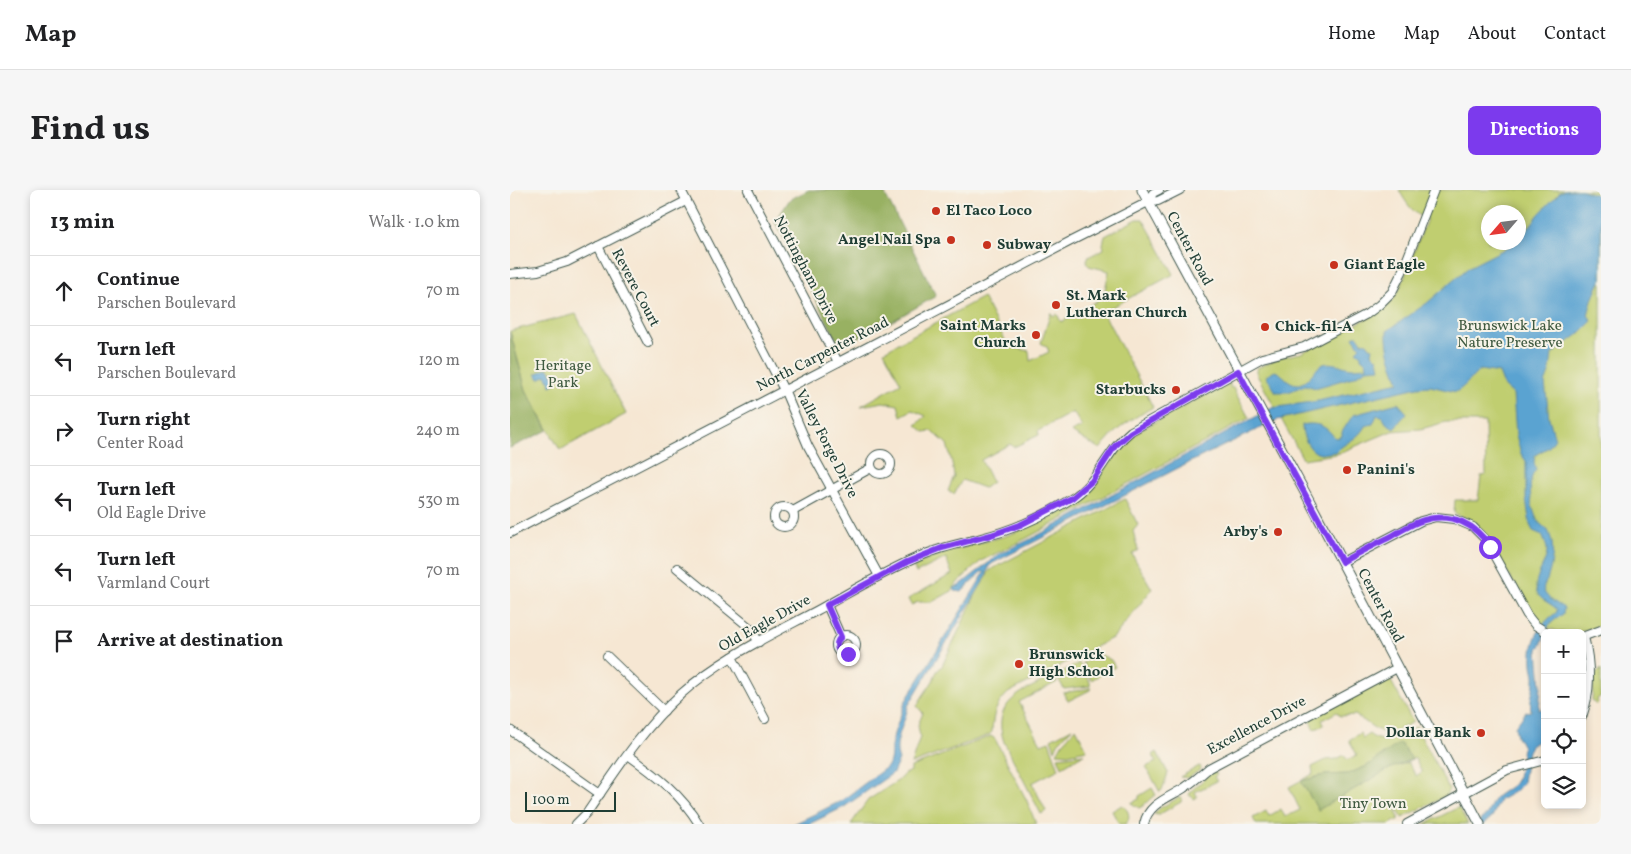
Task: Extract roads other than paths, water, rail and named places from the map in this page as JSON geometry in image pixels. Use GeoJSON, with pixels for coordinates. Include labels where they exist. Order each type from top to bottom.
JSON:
{"type":"FeatureCollection","features":[{"type":"Feature","properties":{"kind":"main road","name":"Center Road"},"geometry":{"type":"LineString","coordinates":[[1142,190],[1479,822]]}},
{"type":"Feature","properties":{"kind":"street","name":"Valley Forge Drive"},"geometry":{"type":"LineString","coordinates":[[681,190],[783,390],[808,446],[880,576]]}},
{"type":"Feature","properties":{"kind":"street","name":"Nottingham Drive"},"geometry":{"type":"LineString","coordinates":[[748,190],[838,362]]}},
{"type":"Feature","properties":{"kind":"street"},"geometry":{"type":"LineString","coordinates":[[1148,202],[1160,190]]}},
{"type":"Feature","properties":{"kind":"street"},"geometry":{"type":"LineString","coordinates":[[1148,202],[1158,201],[1180,190]]}},
{"type":"Feature","properties":{"kind":"street","name":"Old Eagle Drive"},"geometry":{"type":"LineString","coordinates":[[576,824],[587,813],[645,732],[664,711],[698,680],[732,656],[924,554],[1020,525],[1072,498],[1092,481],[1115,446],[1131,432],[1262,358],[1304,347],[1367,314],[1392,292],[1402,272],[1434,190]]}},
{"type":"Feature","properties":{"kind":"street"},"geometry":{"type":"LineString","coordinates":[[510,274],[538,271],[567,262],[686,200]]}},
{"type":"Feature","properties":{"kind":"street","name":"North Carpenter Road"},"geometry":{"type":"LineString","coordinates":[[510,533],[1148,202]]}},
{"type":"Feature","properties":{"kind":"street","name":"Revere Court"},"geometry":{"type":"LineString","coordinates":[[598,246],[648,343]]}},
{"type":"Feature","properties":{"kind":"street"},"geometry":{"type":"LineString","coordinates":[[793,511],[872,468]]}},
{"type":"Feature","properties":{"kind":"street"},"geometry":{"type":"LineString","coordinates":[[1342,562],[1421,521],[1436,517],[1454,518],[1471,526],[1482,535],[1527,616],[1542,629]]}},
{"type":"Feature","properties":{"kind":"street"},"geometry":{"type":"LineString","coordinates":[[677,568],[749,627],[759,642]]}},
{"type":"Feature","properties":{"kind":"street"},"geometry":{"type":"LineString","coordinates":[[827,605],[841,637]]}},
{"type":"Feature","properties":{"kind":"street"},"geometry":{"type":"LineString","coordinates":[[1586,636],[1601,630]]}},
{"type":"Feature","properties":{"kind":"street"},"geometry":{"type":"LineString","coordinates":[[1586,649],[1590,665],[1590,680],[1586,699]]}},
{"type":"Feature","properties":{"kind":"street"},"geometry":{"type":"LineString","coordinates":[[607,656],[664,711]]}},
{"type":"Feature","properties":{"kind":"street"},"geometry":{"type":"LineString","coordinates":[[732,656],[765,719]]}},
{"type":"Feature","properties":{"kind":"street","name":"Excellence Drive"},"geometry":{"type":"LineString","coordinates":[[1144,824],[1148,812],[1155,805],[1189,784],[1209,768],[1397,668]]}},
{"type":"Feature","properties":{"kind":"street"},"geometry":{"type":"LineString","coordinates":[[510,730],[600,794]]}},
{"type":"Feature","properties":{"kind":"street"},"geometry":{"type":"LineString","coordinates":[[628,756],[670,787],[682,799],[699,824]]}},
{"type":"Feature","properties":{"kind":"street"},"geometry":{"type":"LineString","coordinates":[[1407,824],[1507,770],[1541,761]]}},
{"type":"Feature","properties":{"kind":"water"},"geometry":{"type":"Polygon","coordinates":[[[1582,190],[1601,196],[1601,279],[1588,315],[1592,321],[1579,334],[1552,354],[1550,370],[1545,383],[1549,418],[1555,439],[1549,447],[1535,455],[1536,470],[1530,487],[1535,516],[1549,533],[1552,540],[1552,561],[1544,591],[1545,594],[1564,608],[1563,614],[1547,629],[1541,629],[1541,644],[1538,649],[1541,686],[1539,710],[1541,709],[1541,739],[1531,746],[1528,751],[1523,782],[1517,790],[1500,800],[1492,817],[1484,824],[1476,824],[1487,814],[1497,796],[1513,785],[1518,777],[1523,747],[1515,727],[1526,712],[1531,711],[1534,678],[1532,656],[1534,642],[1540,628],[1557,610],[1541,598],[1537,592],[1536,582],[1545,560],[1547,548],[1542,535],[1533,531],[1530,525],[1526,499],[1526,461],[1521,454],[1516,435],[1513,394],[1504,386],[1499,373],[1480,370],[1466,385],[1456,392],[1430,386],[1418,387],[1277,420],[1190,462],[993,563],[989,566],[986,577],[908,706],[897,746],[899,760],[893,773],[844,807],[809,824],[794,824],[841,801],[888,766],[893,736],[905,702],[985,572],[981,572],[962,592],[955,591],[954,588],[1001,553],[1033,538],[1272,408],[1318,401],[1399,382],[1389,351],[1387,331],[1427,303],[1469,267],[1502,250],[1526,250],[1526,231],[1539,214],[1560,192],[1582,190]]]}},
{"type":"Feature","properties":{"kind":"water"},"geometry":{"type":"Polygon","coordinates":[[[1354,336],[1358,336],[1362,342],[1367,343],[1373,348],[1372,353],[1378,359],[1380,368],[1367,369],[1353,377],[1315,388],[1306,385],[1288,392],[1276,392],[1266,376],[1275,371],[1295,384],[1301,384],[1321,365],[1333,363],[1352,368],[1367,367],[1366,362],[1356,351],[1360,347],[1354,336]]]}},
{"type":"Feature","properties":{"kind":"water"},"geometry":{"type":"Polygon","coordinates":[[[548,368],[558,382],[551,386],[546,375],[539,379],[536,374],[548,368]]]}},
{"type":"Feature","properties":{"kind":"water"},"geometry":{"type":"Polygon","coordinates":[[[1398,403],[1407,413],[1394,428],[1386,423],[1382,416],[1377,415],[1373,424],[1365,426],[1356,437],[1336,452],[1316,453],[1304,438],[1302,425],[1320,425],[1334,437],[1338,438],[1342,436],[1342,432],[1353,415],[1398,403]]]}},
{"type":"Feature","properties":{"kind":"place","name":"El Taco Loco"},"geometry":{"type":"Point","coordinates":[936,211]}},
{"type":"Feature","properties":{"kind":"place","name":"Angel Nail Spa"},"geometry":{"type":"Point","coordinates":[951,240]}},
{"type":"Feature","properties":{"kind":"place","name":"Subway"},"geometry":{"type":"Point","coordinates":[987,245]}},
{"type":"Feature","properties":{"kind":"place","name":"Giant Eagle"},"geometry":{"type":"Point","coordinates":[1334,265]}},
{"type":"Feature","properties":{"kind":"place","name":"St. Mark Lutheran Church"},"geometry":{"type":"Point","coordinates":[1056,305]}},
{"type":"Feature","properties":{"kind":"place","name":"Chick-fil-A"},"geometry":{"type":"Point","coordinates":[1265,327]}},
{"type":"Feature","properties":{"kind":"place","name":"Saint Marks Church"},"geometry":{"type":"Point","coordinates":[1036,335]}},
{"type":"Feature","properties":{"kind":"place","name":"Starbucks"},"geometry":{"type":"Point","coordinates":[1176,390]}},
{"type":"Feature","properties":{"kind":"place","name":"Panini's"},"geometry":{"type":"Point","coordinates":[1347,470]}},
{"type":"Feature","properties":{"kind":"place","name":"Arby's"},"geometry":{"type":"Point","coordinates":[1278,532]}},
{"type":"Feature","properties":{"kind":"place","name":"Brunswick High School"},"geometry":{"type":"Point","coordinates":[1019,664]}},
{"type":"Feature","properties":{"kind":"place","name":"Dollar Bank"},"geometry":{"type":"Point","coordinates":[1481,733]}},
{"type":"Feature","properties":{"kind":"park label","name":"Brunswick Lake Nature Preserve"},"geometry":{"type":"Point","coordinates":[1510,334]}},
{"type":"Feature","properties":{"kind":"park label","name":"Heritage Park"},"geometry":{"type":"Point","coordinates":[563,374]}},
{"type":"Feature","properties":{"kind":"park label","name":"Tiny Town"},"geometry":{"type":"Point","coordinates":[1373,804]}}]}
